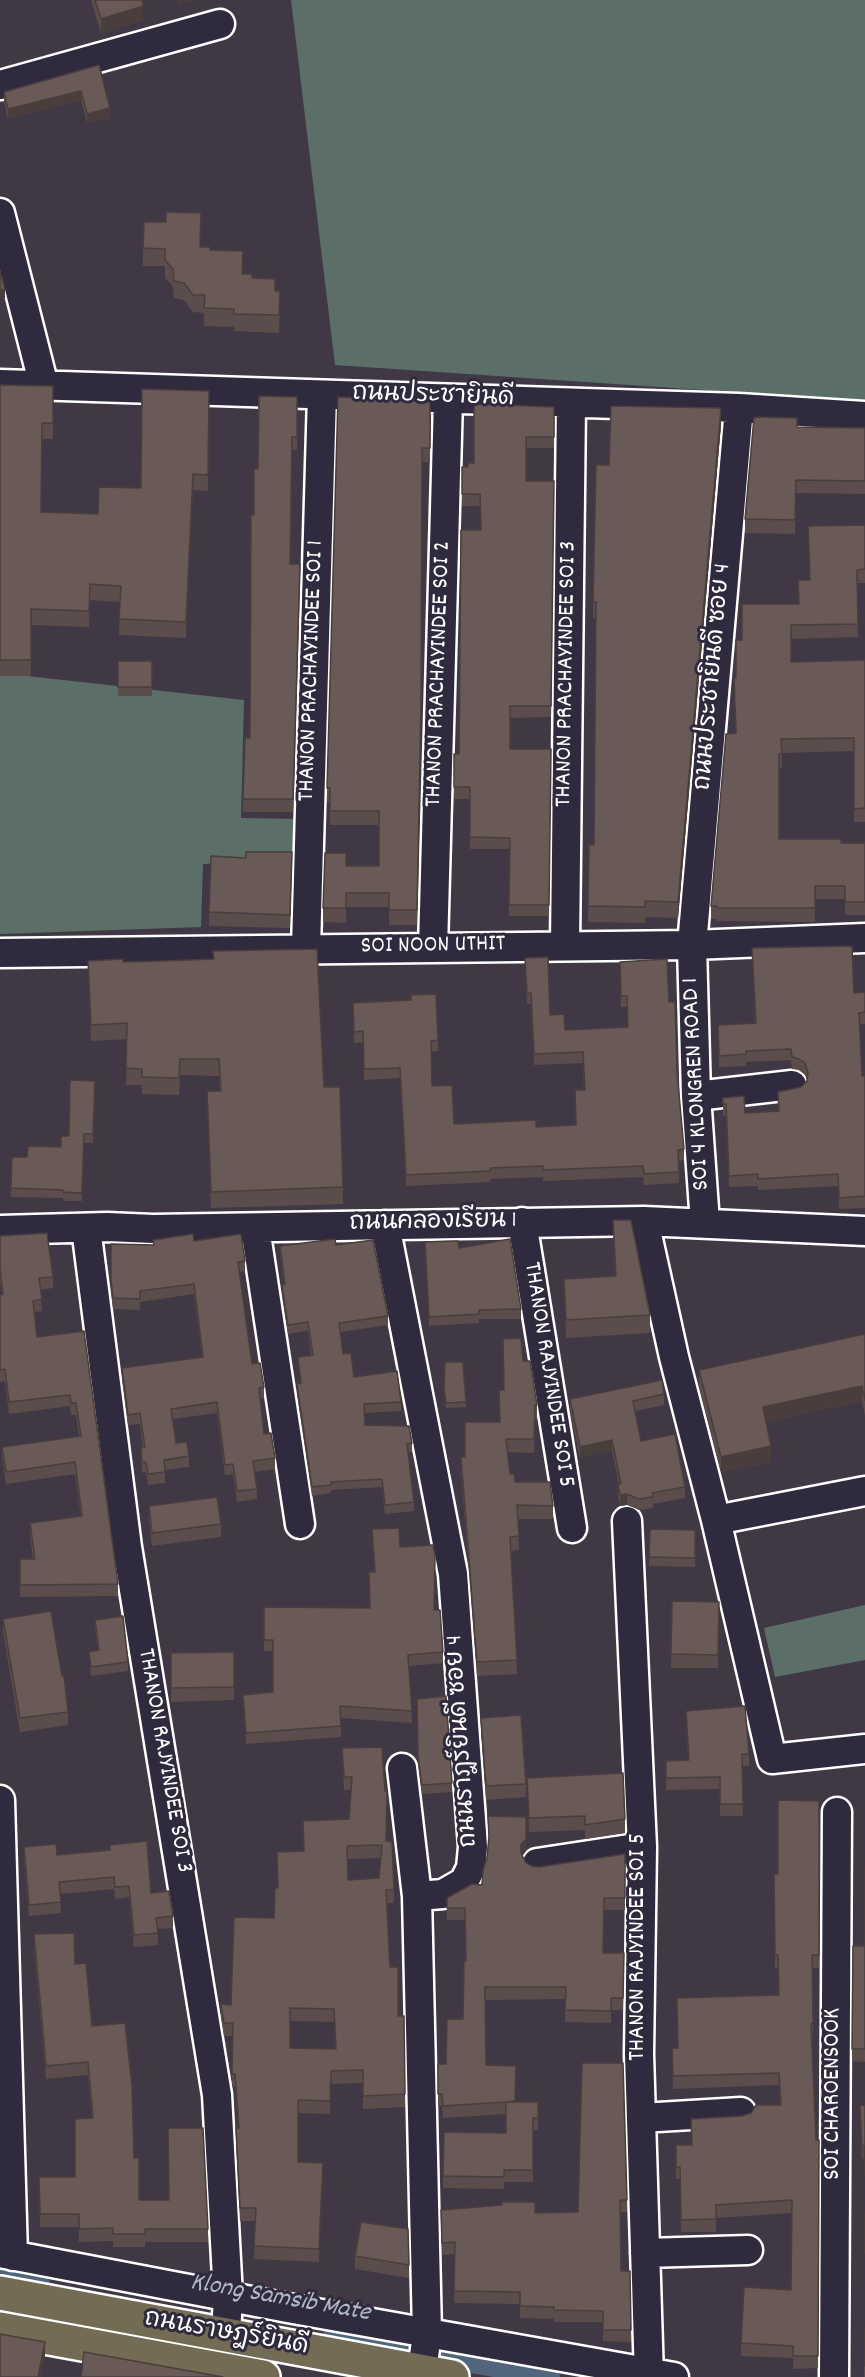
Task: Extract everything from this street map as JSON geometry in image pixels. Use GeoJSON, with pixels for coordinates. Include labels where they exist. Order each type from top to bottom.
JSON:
{"type":"FeatureCollection","features":[{"type":"Feature","properties":{"kind":"main road","name":"ถนนราษฎร์ยินดี"},"geometry":{"type":"LineString","coordinates":[[0,2294],[432,2375]]}},
{"type":"Feature","properties":{"kind":"main road","name":"ถนนราษฎร์ยินดี"},"geometry":{"type":"LineString","coordinates":[[0,2329],[263,2377]]}},
{"type":"Feature","properties":{"kind":"street"},"geometry":{"type":"LineString","coordinates":[[0,85],[220,24]]}},
{"type":"Feature","properties":{"kind":"street"},"geometry":{"type":"LineString","coordinates":[[0,213],[44,386]]}},
{"type":"Feature","properties":{"kind":"street","name":"ถนนประชายินดี"},"geometry":{"type":"LineString","coordinates":[[0,384],[739,408],[865,416]]}},
{"type":"Feature","properties":{"kind":"street","name":"THANON PRACHAYINDEE SOI 1"},"geometry":{"type":"LineString","coordinates":[[306,948],[322,395]]}},
{"type":"Feature","properties":{"kind":"street","name":"THANON PRACHAYINDEE SOI 2"},"geometry":{"type":"LineString","coordinates":[[432,948],[448,399]]}},
{"type":"Feature","properties":{"kind":"street","name":"THANON PRACHAYINDEE SOI 3"},"geometry":{"type":"LineString","coordinates":[[565,945],[571,403]]}},
{"type":"Feature","properties":{"kind":"street","name":"ถนนประชายินดี ซอย 4"},"geometry":{"type":"LineString","coordinates":[[692,945],[739,408]]}},
{"type":"Feature","properties":{"kind":"street","name":"SOI NOON UTHIT"},"geometry":{"type":"LineString","coordinates":[[0,953],[692,945],[865,938]]}},
{"type":"Feature","properties":{"kind":"street","name":"SOI 4 KLONGREN ROAD 1"},"geometry":{"type":"LineString","coordinates":[[692,945],[696,1096],[705,1223]]}},
{"type":"Feature","properties":{"kind":"street"},"geometry":{"type":"LineString","coordinates":[[696,1096],[792,1085]]}},
{"type":"Feature","properties":{"kind":"street"},"geometry":{"type":"LineString","coordinates":[[644,1221],[674,1357],[716,1520],[772,1759],[865,1749]]}},
{"type":"Feature","properties":{"kind":"street","name":"ถนนคลองเรียน 1"},"geometry":{"type":"LineString","coordinates":[[0,1230],[644,1221],[865,1231]]}},
{"type":"Feature","properties":{"kind":"street","name":"THANON RAJYINDEE SOI 5"},"geometry":{"type":"LineString","coordinates":[[522,1222],[573,1528]]}},
{"type":"Feature","properties":{"kind":"street","name":"ถนนราฎร์ยินดี ซอย 4"},"geometry":{"type":"LineString","coordinates":[[384,1225],[453,1574],[473,1847],[471,1868],[464,1882],[443,1894],[417,1896]]}},
{"type":"Feature","properties":{"kind":"street","name":"THANON RAJYINDEE SOI 3"},"geometry":{"type":"LineString","coordinates":[[86,1228],[127,1546],[217,2095],[228,2296],[226,2335]]}},
{"type":"Feature","properties":{"kind":"street"},"geometry":{"type":"LineString","coordinates":[[255,1228],[300,1524]]}},
{"type":"Feature","properties":{"kind":"street"},"geometry":{"type":"LineString","coordinates":[[716,1520],[865,1491]]}},
{"type":"Feature","properties":{"kind":"street","name":"THANON RAJYINDEE SOI 5"},"geometry":{"type":"LineString","coordinates":[[627,1521],[642,1847],[639,2054],[645,2253],[658,2376]]}},
{"type":"Feature","properties":{"kind":"street"},"geometry":{"type":"LineString","coordinates":[[402,1768],[417,1896],[427,2333],[432,2375]]}},
{"type":"Feature","properties":{"kind":"street"},"geometry":{"type":"LineString","coordinates":[[0,1800],[7,2254],[658,2376]]}},
{"type":"Feature","properties":{"kind":"street","name":"SOI CHAROENSOOK"},"geometry":{"type":"LineString","coordinates":[[834,2377],[837,1812]]}},
{"type":"Feature","properties":{"kind":"street"},"geometry":{"type":"LineString","coordinates":[[537,1863],[642,1847]]}},
{"type":"Feature","properties":{"kind":"street"},"geometry":{"type":"LineString","coordinates":[[641,2118],[741,2112]]}},
{"type":"Feature","properties":{"kind":"street"},"geometry":{"type":"LineString","coordinates":[[645,2253],[748,2250]]}},
{"type":"Feature","properties":{"kind":"street"},"geometry":{"type":"LineString","coordinates":[[284,2346],[288,2308]]}},
{"type":"Feature","properties":{"kind":"green space"},"geometry":{"type":"Polygon","coordinates":[[[291,0],[865,0],[865,401],[335,365],[291,0]]]}},
{"type":"Feature","properties":{"kind":"green space"},"geometry":{"type":"Polygon","coordinates":[[[0,673],[244,700],[241,818],[300,819],[307,859],[203,864],[201,927],[0,934],[0,673]]]}},
{"type":"Feature","properties":{"kind":"green space"},"geometry":{"type":"Polygon","coordinates":[[[865,1605],[865,1660],[775,1677],[764,1628],[865,1605]]]}},
{"type":"Feature","properties":{"kind":"building"},"geometry":{"type":"Polygon","coordinates":[[[95,0],[142,0],[143,6],[101,19],[95,0]]]}},
{"type":"Feature","properties":{"kind":"building"},"geometry":{"type":"Polygon","coordinates":[[[99,65],[110,108],[87,114],[81,91],[8,109],[4,92],[99,65]]]}},
{"type":"Feature","properties":{"kind":"building"},"geometry":{"type":"Polygon","coordinates":[[[166,212],[201,213],[200,247],[210,247],[210,250],[243,251],[242,274],[252,274],[252,278],[275,279],[275,291],[280,291],[279,315],[234,314],[234,309],[204,308],[205,295],[193,295],[184,283],[174,281],[173,269],[165,260],[165,249],[143,248],[144,222],[166,222],[166,212]]]}},
{"type":"Feature","properties":{"kind":"building"},"geometry":{"type":"Polygon","coordinates":[[[0,271],[5,289],[0,290],[0,271]]]}},
{"type":"Feature","properties":{"kind":"building"},"geometry":{"type":"Polygon","coordinates":[[[0,385],[53,386],[53,423],[42,423],[41,512],[98,514],[99,487],[141,488],[142,389],[209,391],[208,475],[193,474],[186,622],[119,619],[121,586],[90,584],[89,611],[31,609],[31,660],[0,660],[0,385]]]}},
{"type":"Feature","properties":{"kind":"building"},"geometry":{"type":"Polygon","coordinates":[[[259,396],[297,397],[297,437],[292,437],[290,564],[300,564],[293,799],[243,799],[245,738],[250,738],[251,514],[254,515],[254,469],[258,469],[259,396]]]}},
{"type":"Feature","properties":{"kind":"building"},"geometry":{"type":"Polygon","coordinates":[[[338,397],[430,400],[430,448],[422,448],[417,910],[389,910],[389,893],[346,893],[346,908],[323,908],[325,853],[346,853],[346,866],[379,866],[379,811],[330,811],[330,788],[327,788],[338,397]]]}},
{"type":"Feature","properties":{"kind":"building"},"geometry":{"type":"Polygon","coordinates":[[[474,404],[554,407],[554,437],[526,437],[526,481],[554,481],[551,706],[510,706],[510,749],[551,749],[549,905],[509,905],[510,838],[470,837],[470,787],[454,787],[454,754],[459,754],[461,530],[481,530],[480,494],[462,494],[462,467],[468,467],[468,463],[474,463],[474,404]]]}},
{"type":"Feature","properties":{"kind":"building"},"geometry":{"type":"Polygon","coordinates":[[[611,406],[721,408],[678,902],[645,901],[645,907],[588,906],[589,845],[594,845],[596,602],[593,602],[596,465],[609,465],[611,406]]]}},
{"type":"Feature","properties":{"kind":"building"},"geometry":{"type":"Polygon","coordinates":[[[754,417],[797,418],[797,427],[865,428],[865,481],[796,480],[795,520],[745,519],[754,417]]]}},
{"type":"Feature","properties":{"kind":"building"},"geometry":{"type":"Polygon","coordinates":[[[865,525],[865,569],[857,570],[858,624],[791,625],[791,662],[865,660],[865,808],[854,809],[854,738],[781,739],[779,839],[841,839],[841,843],[865,843],[865,902],[845,902],[845,886],[815,886],[815,908],[717,908],[717,906],[711,906],[726,734],[736,733],[734,678],[736,678],[736,640],[742,640],[742,604],[799,604],[798,580],[810,580],[808,526],[865,525]]]}},
{"type":"Feature","properties":{"kind":"building"},"geometry":{"type":"Polygon","coordinates":[[[118,661],[152,661],[152,687],[118,687],[118,661]]]}},
{"type":"Feature","properties":{"kind":"building"},"geometry":{"type":"Polygon","coordinates":[[[246,852],[292,852],[290,915],[209,912],[211,856],[246,858],[246,852]]]}},
{"type":"Feature","properties":{"kind":"building"},"geometry":{"type":"Polygon","coordinates":[[[852,946],[854,993],[865,992],[865,1012],[859,1013],[862,1076],[865,1076],[865,1196],[839,1198],[838,1174],[758,1179],[758,1174],[729,1176],[726,1104],[723,1104],[723,1098],[744,1096],[745,1113],[779,1111],[778,1092],[801,1087],[807,1081],[808,1072],[805,1063],[792,1057],[791,1049],[746,1051],[746,1054],[719,1056],[718,1025],[756,1023],[752,948],[852,946]]]}},
{"type":"Feature","properties":{"kind":"building"},"geometry":{"type":"Polygon","coordinates":[[[317,949],[324,1087],[340,1087],[343,1187],[211,1192],[207,1091],[221,1091],[219,1059],[180,1059],[179,1078],[142,1077],[142,1069],[126,1068],[127,1023],[91,1025],[88,961],[214,959],[213,951],[317,949]]]}},
{"type":"Feature","properties":{"kind":"building"},"geometry":{"type":"Polygon","coordinates":[[[548,957],[550,1015],[564,1014],[565,1030],[628,1027],[627,996],[621,996],[620,962],[667,959],[669,1002],[675,1002],[677,1072],[684,1149],[678,1150],[679,1172],[644,1174],[643,1166],[543,1170],[543,1166],[406,1175],[400,1068],[364,1069],[363,1031],[354,1032],[353,1003],[411,1000],[411,995],[436,994],[438,1040],[431,1041],[432,1086],[452,1085],[454,1124],[536,1120],[536,1127],[576,1125],[575,1090],[585,1090],[583,1052],[534,1054],[531,993],[527,993],[525,958],[548,957]]]}},
{"type":"Feature","properties":{"kind":"building"},"geometry":{"type":"Polygon","coordinates":[[[70,1080],[95,1081],[93,1134],[84,1134],[82,1193],[11,1188],[12,1157],[27,1157],[28,1146],[61,1147],[61,1136],[69,1136],[70,1080]]]}},
{"type":"Feature","properties":{"kind":"building"},"geometry":{"type":"Polygon","coordinates":[[[613,1220],[631,1220],[650,1315],[566,1320],[564,1279],[616,1276],[613,1220]]]}},
{"type":"Feature","properties":{"kind":"building"},"geometry":{"type":"Polygon","coordinates":[[[47,1233],[53,1277],[39,1278],[42,1299],[33,1301],[37,1337],[84,1331],[118,1584],[20,1585],[20,1559],[35,1559],[30,1523],[82,1516],[75,1462],[6,1472],[2,1447],[81,1436],[76,1403],[71,1403],[70,1395],[9,1402],[5,1369],[0,1370],[0,1295],[3,1294],[0,1236],[47,1233]]]}},
{"type":"Feature","properties":{"kind":"building"},"geometry":{"type":"Polygon","coordinates":[[[193,1234],[194,1241],[241,1234],[245,1261],[238,1262],[252,1364],[260,1363],[264,1387],[259,1388],[264,1434],[271,1433],[275,1458],[253,1461],[257,1489],[237,1491],[233,1464],[225,1465],[217,1402],[171,1409],[176,1443],[187,1442],[189,1456],[164,1460],[165,1472],[148,1474],[146,1462],[142,1462],[141,1448],[145,1447],[140,1413],[128,1415],[122,1368],[203,1357],[194,1284],[140,1291],[140,1299],[113,1298],[111,1244],[154,1245],[153,1240],[193,1234]]]}},
{"type":"Feature","properties":{"kind":"building"},"geometry":{"type":"Polygon","coordinates":[[[335,1239],[336,1245],[373,1240],[388,1316],[339,1323],[343,1354],[351,1353],[354,1377],[397,1371],[401,1402],[364,1404],[365,1425],[409,1426],[412,1443],[407,1444],[414,1502],[385,1505],[382,1479],[331,1482],[331,1485],[312,1487],[297,1384],[301,1383],[298,1357],[313,1355],[308,1322],[288,1325],[282,1285],[285,1284],[280,1246],[335,1239]]]}},
{"type":"Feature","properties":{"kind":"building"},"geometry":{"type":"Polygon","coordinates":[[[510,1239],[521,1309],[479,1310],[479,1314],[429,1317],[425,1242],[458,1241],[459,1248],[510,1239]]]}},
{"type":"Feature","properties":{"kind":"building"},"geometry":{"type":"Polygon","coordinates":[[[865,1334],[865,1400],[862,1386],[763,1407],[771,1446],[721,1457],[699,1370],[865,1334]]]}},
{"type":"Feature","properties":{"kind":"building"},"geometry":{"type":"Polygon","coordinates":[[[521,1338],[523,1361],[530,1361],[537,1405],[535,1405],[534,1439],[506,1439],[510,1474],[514,1474],[515,1482],[550,1482],[553,1506],[517,1505],[519,1536],[510,1537],[517,1660],[477,1662],[461,1457],[465,1457],[465,1422],[500,1422],[499,1390],[504,1390],[503,1339],[521,1338]]]}},
{"type":"Feature","properties":{"kind":"building"},"geometry":{"type":"Polygon","coordinates":[[[445,1362],[463,1362],[466,1402],[446,1403],[445,1362]]]}},
{"type":"Feature","properties":{"kind":"building"},"geometry":{"type":"Polygon","coordinates":[[[662,1380],[664,1394],[633,1401],[641,1441],[675,1434],[685,1487],[652,1493],[653,1497],[639,1499],[627,1494],[620,1495],[618,1484],[621,1484],[612,1440],[580,1447],[570,1399],[662,1380]]]}},
{"type":"Feature","properties":{"kind":"building"},"geometry":{"type":"Polygon","coordinates":[[[217,1497],[221,1524],[152,1533],[149,1506],[217,1497]]]}},
{"type":"Feature","properties":{"kind":"building"},"geometry":{"type":"Polygon","coordinates":[[[399,1528],[400,1547],[433,1545],[435,1555],[434,1610],[440,1610],[443,1652],[408,1655],[412,1711],[340,1706],[341,1726],[246,1733],[243,1695],[273,1692],[273,1640],[264,1640],[264,1607],[370,1608],[369,1572],[375,1572],[372,1529],[399,1528]]]}},
{"type":"Feature","properties":{"kind":"building"},"geometry":{"type":"Polygon","coordinates":[[[650,1529],[695,1530],[695,1558],[649,1557],[650,1529]]]}},
{"type":"Feature","properties":{"kind":"building"},"geometry":{"type":"Polygon","coordinates":[[[672,1601],[719,1602],[718,1655],[671,1654],[672,1601]]]}},
{"type":"Feature","properties":{"kind":"building"},"geometry":{"type":"Polygon","coordinates":[[[51,1611],[62,1676],[64,1676],[68,1712],[20,1718],[3,1619],[51,1611]]]}},
{"type":"Feature","properties":{"kind":"building"},"geometry":{"type":"Polygon","coordinates":[[[123,1616],[128,1662],[91,1667],[89,1652],[99,1650],[95,1620],[123,1616]]]}},
{"type":"Feature","properties":{"kind":"building"},"geometry":{"type":"Polygon","coordinates":[[[234,1652],[234,1687],[171,1688],[171,1653],[234,1652]]]}},
{"type":"Feature","properties":{"kind":"building"},"geometry":{"type":"Polygon","coordinates":[[[446,1696],[452,1783],[422,1785],[418,1756],[417,1699],[446,1696]]]}},
{"type":"Feature","properties":{"kind":"building"},"geometry":{"type":"Polygon","coordinates":[[[745,1706],[749,1754],[742,1754],[743,1804],[720,1804],[720,1777],[666,1778],[666,1761],[689,1760],[686,1711],[745,1706]]]}},
{"type":"Feature","properties":{"kind":"building"},"geometry":{"type":"Polygon","coordinates":[[[521,1715],[526,1784],[486,1786],[481,1718],[521,1715]]]}},
{"type":"Feature","properties":{"kind":"building"},"geometry":{"type":"Polygon","coordinates":[[[382,1747],[385,1791],[387,1791],[386,1841],[392,1842],[394,1890],[386,1890],[390,1967],[398,1967],[398,2016],[404,2016],[405,2094],[363,2096],[363,2070],[331,2071],[330,2101],[298,2100],[298,2162],[323,2163],[319,2249],[254,2246],[256,2208],[240,2208],[236,2128],[239,2128],[235,2074],[232,2074],[233,2023],[224,2023],[221,2004],[231,2005],[234,1917],[274,1918],[275,1888],[278,1888],[277,1852],[304,1851],[303,1821],[349,1819],[352,1777],[344,1777],[342,1748],[382,1747]],[[382,1845],[347,1846],[348,1880],[379,1878],[382,1845]],[[290,2008],[290,2048],[336,2049],[334,2009],[290,2008]]]}},
{"type":"Feature","properties":{"kind":"building"},"geometry":{"type":"Polygon","coordinates":[[[623,1773],[625,1819],[585,1825],[585,1816],[529,1818],[527,1778],[623,1773]]]}},
{"type":"Feature","properties":{"kind":"building"},"geometry":{"type":"Polygon","coordinates":[[[778,1800],[819,1801],[819,1955],[812,1955],[813,2023],[811,2024],[816,2140],[819,2140],[818,2356],[793,2356],[793,2346],[741,2343],[744,2287],[791,2290],[792,2200],[716,2205],[716,2219],[681,2220],[680,2167],[676,2167],[676,2145],[692,2145],[691,2119],[742,2116],[751,2113],[756,2105],[781,2105],[779,2073],[673,2076],[672,2048],[678,2048],[677,1998],[779,1995],[778,1955],[775,1955],[774,1874],[778,1874],[778,1800]]]}},
{"type":"Feature","properties":{"kind":"building"},"geometry":{"type":"Polygon","coordinates":[[[488,1816],[526,1817],[526,1839],[521,1845],[521,1853],[526,1863],[532,1866],[539,1867],[625,1854],[625,1898],[604,1898],[603,1953],[624,1953],[623,1998],[611,1998],[611,2011],[565,2010],[566,1987],[485,1987],[486,2065],[516,2066],[515,2101],[507,2102],[538,2102],[538,2118],[533,2118],[533,2170],[504,2170],[504,2177],[443,2176],[444,2132],[506,2133],[506,2102],[443,2106],[442,2094],[438,2094],[438,2064],[446,2064],[447,2019],[463,2019],[464,1961],[466,1961],[465,1908],[447,1908],[447,1898],[472,1884],[482,1885],[489,1836],[488,1816]]]}},
{"type":"Feature","properties":{"kind":"building"},"geometry":{"type":"Polygon","coordinates":[[[147,1841],[151,1893],[169,1891],[173,1916],[156,1918],[158,1933],[134,1935],[129,1886],[115,1887],[114,1877],[59,1882],[61,1902],[29,1905],[24,1847],[56,1844],[57,1855],[110,1850],[110,1845],[147,1841]]]}},
{"type":"Feature","properties":{"kind":"building"},"geometry":{"type":"Polygon","coordinates":[[[74,1933],[75,1964],[86,1963],[92,2026],[125,2023],[132,2085],[134,2158],[139,2158],[139,2200],[169,2200],[168,2128],[203,2128],[208,2229],[145,2229],[145,2234],[113,2234],[113,2228],[79,2229],[79,2214],[40,2214],[39,2177],[75,2177],[75,2119],[93,2118],[88,2062],[46,2066],[34,1934],[74,1933]]]}},
{"type":"Feature","properties":{"kind":"building"},"geometry":{"type":"Polygon","coordinates":[[[853,1946],[865,1946],[865,2049],[852,2049],[853,1946]]]}},
{"type":"Feature","properties":{"kind":"building"},"geometry":{"type":"Polygon","coordinates":[[[582,2063],[623,2063],[627,2200],[620,2200],[621,2271],[630,2271],[631,2330],[603,2330],[603,2311],[554,2310],[554,2307],[520,2306],[520,2292],[454,2291],[455,2242],[442,2243],[441,2210],[502,2205],[502,2202],[535,2202],[535,2213],[578,2212],[582,2063]]]}},
{"type":"Feature","properties":{"kind":"building"},"geometry":{"type":"Polygon","coordinates":[[[865,2105],[865,2176],[860,2106],[865,2105]]]}},
{"type":"Feature","properties":{"kind":"building"},"geometry":{"type":"Polygon","coordinates":[[[361,2222],[408,2229],[409,2265],[355,2256],[361,2222]]]}},
{"type":"Feature","properties":{"kind":"building"},"geometry":{"type":"Polygon","coordinates":[[[0,2334],[45,2342],[38,2377],[0,2377],[0,2334]]]}},
{"type":"Feature","properties":{"kind":"building"},"geometry":{"type":"Polygon","coordinates":[[[84,2352],[223,2377],[81,2377],[84,2352]]]}},
{"type":"Feature","properties":{"kind":"waterway","name":"Klong Samsib Mate"},"geometry":{"type":"LineString","coordinates":[[0,2276],[40,2284]]}},
{"type":"Feature","properties":{"kind":"waterway","name":"Klong Samsib Mate"},"geometry":{"type":"LineString","coordinates":[[332,2338],[550,2377]]}}]}
